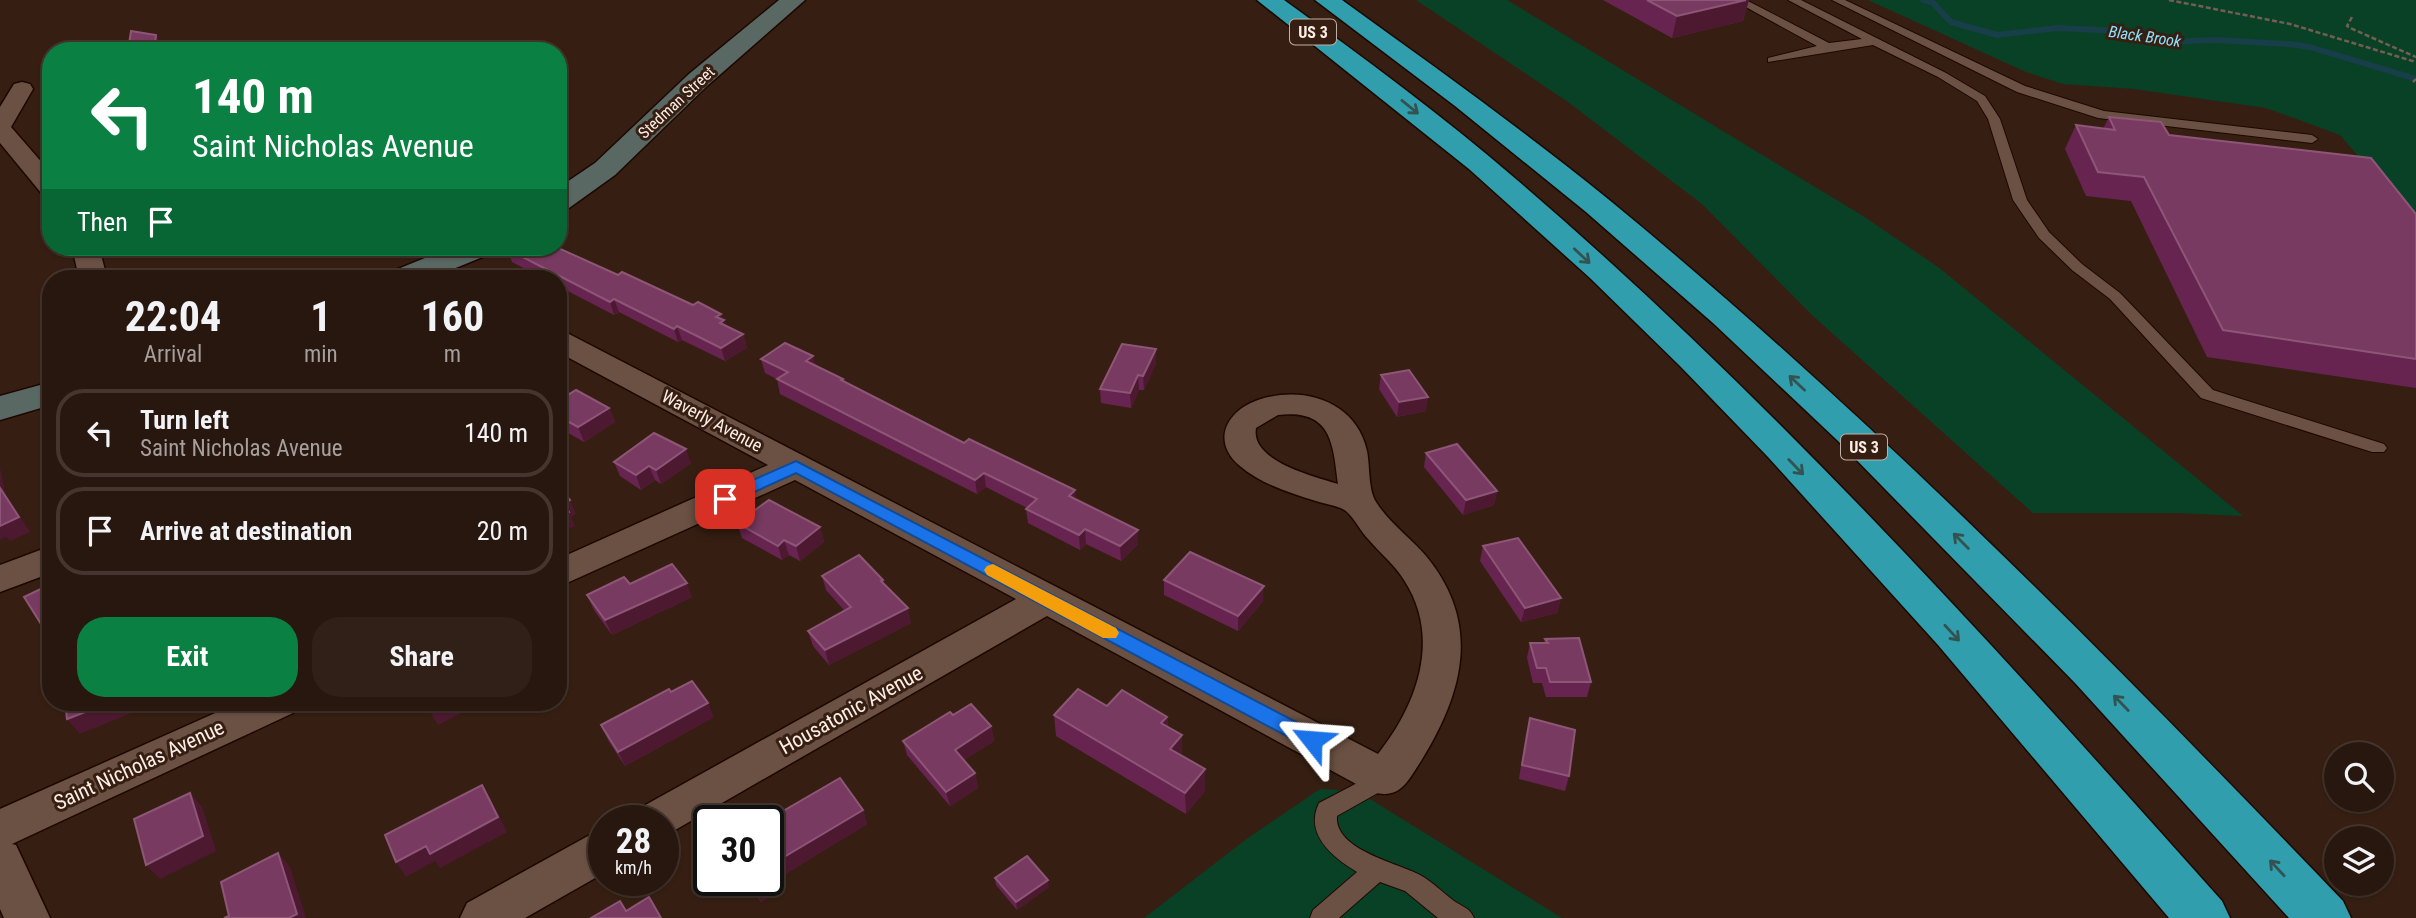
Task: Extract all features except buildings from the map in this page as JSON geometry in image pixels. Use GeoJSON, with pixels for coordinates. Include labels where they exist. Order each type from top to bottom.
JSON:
{"type":"FeatureCollection","features":[{"type":"Feature","properties":{"kind":"highway","name":"US 3"},"geometry":{"type":"LineString","coordinates":[[1269,0],[1357,64],[1469,155],[1648,317],[1755,423],[1909,586],[2043,734],[2203,918]]}},
{"type":"Feature","properties":{"kind":"highway","name":"US 3"},"geometry":{"type":"LineString","coordinates":[[1327,0],[1510,134],[1596,204],[1747,336],[2013,592],[2324,918]]}},
{"type":"Feature","properties":{"kind":"main road","name":"Stedman Street"},"geometry":{"type":"LineString","coordinates":[[567,196],[605,169],[698,80],[793,0]]}},
{"type":"Feature","properties":{"kind":"main road"},"geometry":{"type":"LineString","coordinates":[[434,270],[461,256]]}},
{"type":"Feature","properties":{"kind":"main road"},"geometry":{"type":"LineString","coordinates":[[0,408],[42,396]]}},
{"type":"Feature","properties":{"kind":"street"},"geometry":{"type":"LineString","coordinates":[[22,89],[0,127],[42,178]]}},
{"type":"Feature","properties":{"kind":"street","name":"Waverly Avenue"},"geometry":{"type":"LineString","coordinates":[[567,352],[796,466],[1384,778]]}},
{"type":"Feature","properties":{"kind":"street"},"geometry":{"type":"LineString","coordinates":[[567,570],[796,466]]}},
{"type":"Feature","properties":{"kind":"street"},"geometry":{"type":"LineString","coordinates":[[1357,502],[1421,576],[1436,608],[1443,642],[1440,679],[1429,712],[1410,746],[1384,778]]}},
{"type":"Feature","properties":{"kind":"street"},"geometry":{"type":"LineString","coordinates":[[0,579],[42,563]]}},
{"type":"Feature","properties":{"kind":"street","name":"Housatonic Avenue"},"geometry":{"type":"LineString","coordinates":[[679,807],[1047,599]]}},
{"type":"Feature","properties":{"kind":"street","name":"Saint Nicholas Avenue"},"geometry":{"type":"LineString","coordinates":[[0,829],[259,711]]}},
{"type":"Feature","properties":{"kind":"street"},"geometry":{"type":"LineString","coordinates":[[0,859],[27,918]]}},
{"type":"Feature","properties":{"kind":"street"},"geometry":{"type":"LineString","coordinates":[[483,918],[588,859]]}},
{"type":"Feature","properties":{"kind":"lane"},"geometry":{"type":"LineString","coordinates":[[1738,0],[1827,47]]}},
{"type":"Feature","properties":{"kind":"lane"},"geometry":{"type":"LineString","coordinates":[[1838,0],[2021,89],[2102,115],[2312,139]]}},
{"type":"Feature","properties":{"kind":"lane"},"geometry":{"type":"LineString","coordinates":[[1800,1],[1981,99],[1994,119],[2020,200],[2044,235],[2077,267],[2115,296],[2207,394],[2378,448]]}},
{"type":"Feature","properties":{"kind":"lane"},"geometry":{"type":"LineString","coordinates":[[1772,60],[1827,47],[1876,41]]}},
{"type":"Feature","properties":{"kind":"lane"},"geometry":{"type":"LineString","coordinates":[[1384,778],[1327,810],[1322,819],[1323,826],[1335,842],[1376,870],[1410,881],[1430,894],[1452,917]]}},
{"type":"Feature","properties":{"kind":"lane"},"geometry":{"type":"LineString","coordinates":[[1322,918],[1376,870]]}},
{"type":"Feature","properties":{"kind":"path"},"geometry":{"type":"LineString","coordinates":[[2169,0],[2290,24],[2416,59]]}},
{"type":"Feature","properties":{"kind":"path"},"geometry":{"type":"LineString","coordinates":[[2352,17],[2347,26],[2350,28],[2416,59]]}},
{"type":"Feature","properties":{"kind":"green space"},"geometry":{"type":"Polygon","coordinates":[[[1416,0],[1507,0],[1863,216],[1938,267],[2243,516],[2033,513],[1813,316],[1702,204],[1568,102],[1416,0]]]}},
{"type":"Feature","properties":{"kind":"green space"},"geometry":{"type":"Polygon","coordinates":[[[1868,0],[2416,0],[2416,223],[2340,135],[2266,108],[2134,89],[2063,84],[2026,72],[1868,0]]]}},
{"type":"Feature","properties":{"kind":"green space"},"geometry":{"type":"Polygon","coordinates":[[[1320,789],[1357,791],[1562,918],[1144,918],[1248,838],[1320,789]]]}},
{"type":"Feature","properties":{"kind":"waterway","name":"Black Brook"},"geometry":{"type":"LineString","coordinates":[[1923,0],[1932,2],[1951,22],[1997,35],[2057,28],[2122,31],[2168,42],[2213,40],[2289,44],[2310,47],[2416,79]]}},
{"type":"Feature","properties":{"kind":"slow traffic"},"geometry":{"type":"LineString","coordinates":[[993,570],[1110,633]]}},
{"type":"Feature","properties":{"kind":"route"},"geometry":{"type":"LineString","coordinates":[[725,499],[796,466],[1312,740]]}}]}
